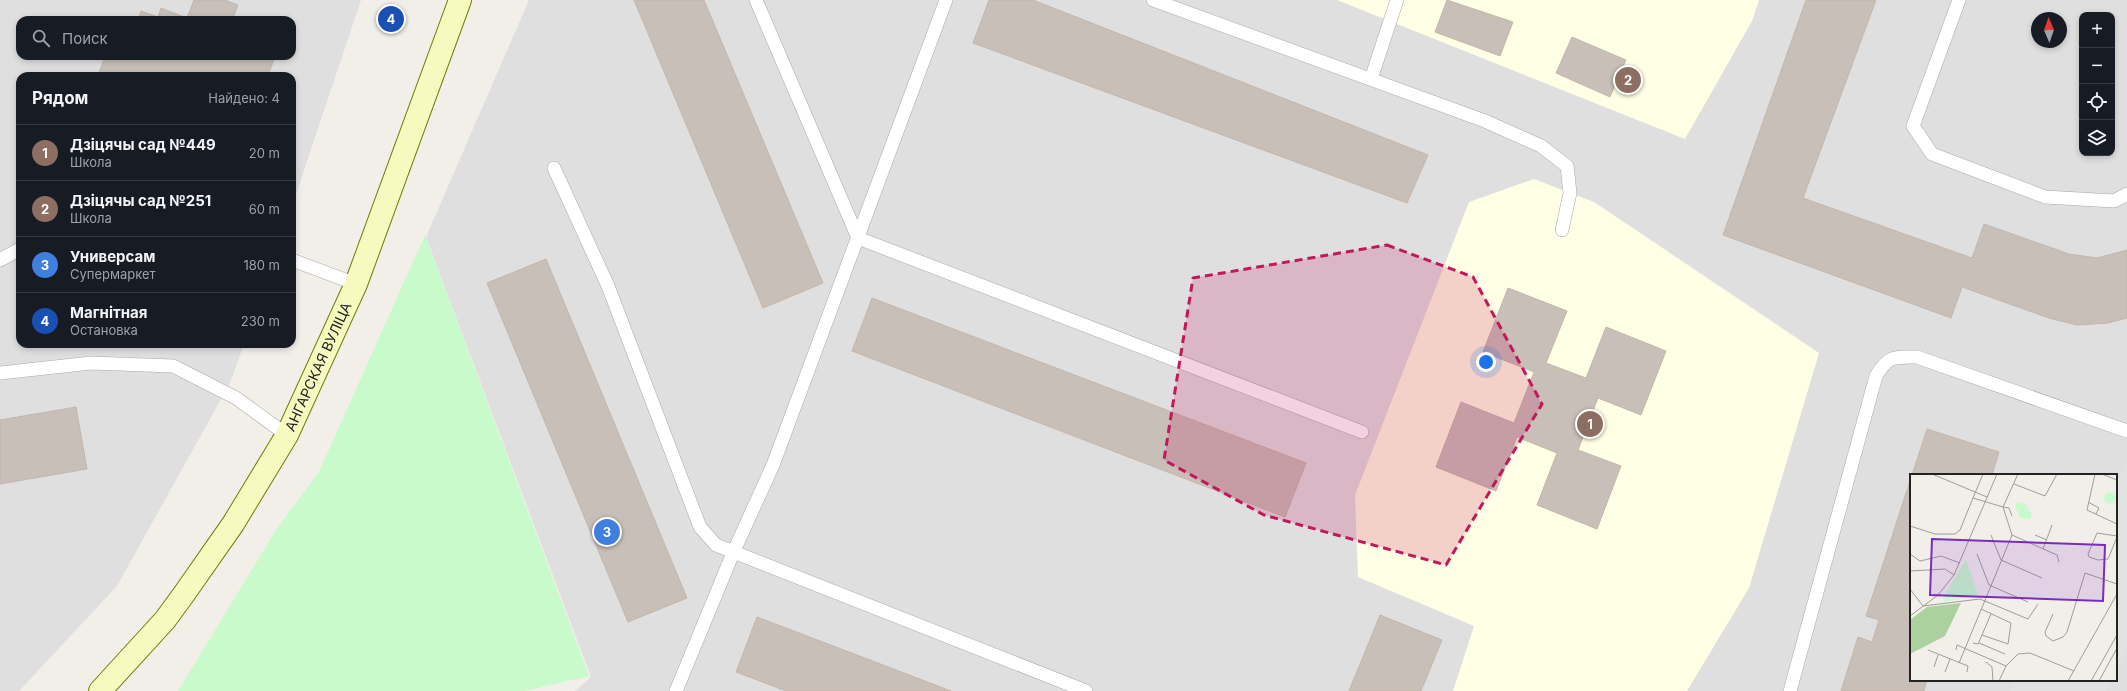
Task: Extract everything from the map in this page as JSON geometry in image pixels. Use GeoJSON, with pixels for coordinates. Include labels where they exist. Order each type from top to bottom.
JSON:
{"type":"FeatureCollection","features":[{"type":"Feature","properties":{"kind":"main road","name":"АНГАРСКАЯ ВУЛІЦА"},"geometry":{"type":"LineString","coordinates":[[100,691],[165,620],[233,524],[287,435],[356,284],[460,0]]}},
{"type":"Feature","properties":{"kind":"lane"},"geometry":{"type":"LineString","coordinates":[[756,0],[858,238],[1362,432]]}},
{"type":"Feature","properties":{"kind":"lane"},"geometry":{"type":"LineString","coordinates":[[676,691],[733,553],[773,465],[946,0]]}},
{"type":"Feature","properties":{"kind":"lane"},"geometry":{"type":"LineString","coordinates":[[1153,0],[1484,121],[1541,146],[1567,166],[1570,192],[1562,230]]}},
{"type":"Feature","properties":{"kind":"lane"},"geometry":{"type":"LineString","coordinates":[[1370,79],[1397,0]]}},
{"type":"Feature","properties":{"kind":"lane"},"geometry":{"type":"LineString","coordinates":[[1959,0],[1913,126],[1932,154],[2045,197],[2114,201],[2127,194]]}},
{"type":"Feature","properties":{"kind":"lane"},"geometry":{"type":"LineString","coordinates":[[554,168],[608,286],[700,527],[716,545],[733,553],[1086,691]]}},
{"type":"Feature","properties":{"kind":"lane"},"geometry":{"type":"LineString","coordinates":[[0,260],[16,251]]}},
{"type":"Feature","properties":{"kind":"lane"},"geometry":{"type":"LineString","coordinates":[[296,262],[356,284]]}},
{"type":"Feature","properties":{"kind":"lane"},"geometry":{"type":"LineString","coordinates":[[1790,691],[1876,376],[1884,362],[1899,357],[1917,357],[2127,431]]}},
{"type":"Feature","properties":{"kind":"lane"},"geometry":{"type":"LineString","coordinates":[[0,373],[92,363],[173,366],[236,398],[287,435]]}},
{"type":"Feature","properties":{"kind":"highlighted area"},"geometry":{"type":"Polygon","coordinates":[[[1387,245],[1473,277],[1542,404],[1446,565],[1264,515],[1164,460],[1193,278],[1387,245]]]}},
{"type":"Feature","properties":{"kind":"shaded area"},"geometry":{"type":"Polygon","coordinates":[[[0,0],[361,0],[296,194],[296,72],[16,72],[16,348],[243,348],[230,383],[117,586],[19,691],[0,691],[0,0]]]}},
{"type":"Feature","properties":{"kind":"shaded area"},"geometry":{"type":"Polygon","coordinates":[[[529,0],[2127,0],[2127,691],[575,691],[591,677],[426,237],[529,0]]]}},
{"type":"Feature","properties":{"kind":"shaded area"},"geometry":{"type":"Polygon","coordinates":[[[1337,0],[1759,0],[1752,21],[1685,139],[1337,0]]]}},
{"type":"Feature","properties":{"kind":"shaded area"},"geometry":{"type":"Polygon","coordinates":[[[1534,179],[1594,202],[1819,353],[1749,588],[1687,691],[1453,691],[1474,626],[1358,577],[1355,495],[1469,202],[1534,179]]]}},
{"type":"Feature","properties":{"kind":"shaded area"},"geometry":{"type":"Polygon","coordinates":[[[2127,462],[2127,649],[2117,669],[2117,482],[2127,462]]]}},
{"type":"Feature","properties":{"kind":"shaded area"},"geometry":{"type":"Polygon","coordinates":[[[2015,681],[2111,681],[2106,691],[2010,691],[2015,681]]]}},
{"type":"Feature","properties":{"kind":"green space"},"geometry":{"type":"Polygon","coordinates":[[[425,235],[589,676],[525,691],[178,691],[276,530],[319,472],[425,235]]]}},
{"type":"Feature","properties":{"kind":"building"},"geometry":{"type":"Polygon","coordinates":[[[194,0],[225,0],[238,5],[234,16],[188,16],[194,0]]]}},
{"type":"Feature","properties":{"kind":"building"},"geometry":{"type":"Polygon","coordinates":[[[634,0],[704,0],[823,283],[763,308],[634,0]]]}},
{"type":"Feature","properties":{"kind":"building"},"geometry":{"type":"Polygon","coordinates":[[[989,0],[1033,0],[1428,155],[1407,203],[973,43],[989,0]]]}},
{"type":"Feature","properties":{"kind":"building"},"geometry":{"type":"Polygon","coordinates":[[[1447,0],[1513,22],[1500,56],[1435,32],[1447,0]]]}},
{"type":"Feature","properties":{"kind":"building"},"geometry":{"type":"Polygon","coordinates":[[[1806,0],[1876,0],[1803,198],[1972,258],[1984,224],[2069,254],[2097,258],[2127,250],[2127,318],[2108,323],[2077,325],[2049,318],[1962,287],[1951,318],[1723,235],[1806,0]]]}},
{"type":"Feature","properties":{"kind":"building"},"geometry":{"type":"Polygon","coordinates":[[[161,8],[182,16],[158,16],[161,8]]]}},
{"type":"Feature","properties":{"kind":"building"},"geometry":{"type":"Polygon","coordinates":[[[141,11],[155,16],[139,16],[141,11]]]}},
{"type":"Feature","properties":{"kind":"building"},"geometry":{"type":"Polygon","coordinates":[[[1572,37],[1626,60],[1610,97],[1556,73],[1572,37]]]}},
{"type":"Feature","properties":{"kind":"building"},"geometry":{"type":"Polygon","coordinates":[[[104,60],[274,60],[269,72],[99,72],[104,60]]]}},
{"type":"Feature","properties":{"kind":"building"},"geometry":{"type":"Polygon","coordinates":[[[546,259],[687,598],[628,622],[487,283],[546,259]]]}},
{"type":"Feature","properties":{"kind":"building"},"geometry":{"type":"Polygon","coordinates":[[[1508,288],[1567,311],[1546,363],[1586,378],[1606,327],[1666,351],[1641,415],[1598,398],[1578,450],[1621,466],[1597,529],[1537,505],[1557,453],[1517,437],[1496,491],[1436,467],[1461,402],[1514,423],[1534,372],[1483,352],[1508,288]]]}},
{"type":"Feature","properties":{"kind":"building"},"geometry":{"type":"Polygon","coordinates":[[[872,298],[1306,463],[1285,517],[852,351],[872,298]]]}},
{"type":"Feature","properties":{"kind":"building"},"geometry":{"type":"Polygon","coordinates":[[[76,407],[87,469],[0,484],[0,420],[76,407]]]}},
{"type":"Feature","properties":{"kind":"building"},"geometry":{"type":"Polygon","coordinates":[[[1927,429],[1999,452],[1992,474],[1912,474],[1927,429]]]}},
{"type":"Feature","properties":{"kind":"building"},"geometry":{"type":"Polygon","coordinates":[[[1910,481],[1910,681],[1927,681],[1924,691],[1841,691],[1858,637],[1872,642],[1879,620],[1866,616],[1910,481]]]}},
{"type":"Feature","properties":{"kind":"building"},"geometry":{"type":"Polygon","coordinates":[[[1380,615],[1442,640],[1421,691],[1349,691],[1380,615]]]}},
{"type":"Feature","properties":{"kind":"building"},"geometry":{"type":"Polygon","coordinates":[[[757,617],[951,691],[786,691],[736,672],[757,617]]]}},
{"type":"Feature","properties":{"kind":"place","name":"Магнітная"},"geometry":{"type":"Point","coordinates":[391,19]}},
{"type":"Feature","properties":{"kind":"place","name":"Дзіцячы сад №251"},"geometry":{"type":"Point","coordinates":[1628,80]}},
{"type":"Feature","properties":{"kind":"place","name":"Дзіцячы сад №449"},"geometry":{"type":"Point","coordinates":[1590,424]}},
{"type":"Feature","properties":{"kind":"place","name":"Универсам"},"geometry":{"type":"Point","coordinates":[607,532]}}]}
